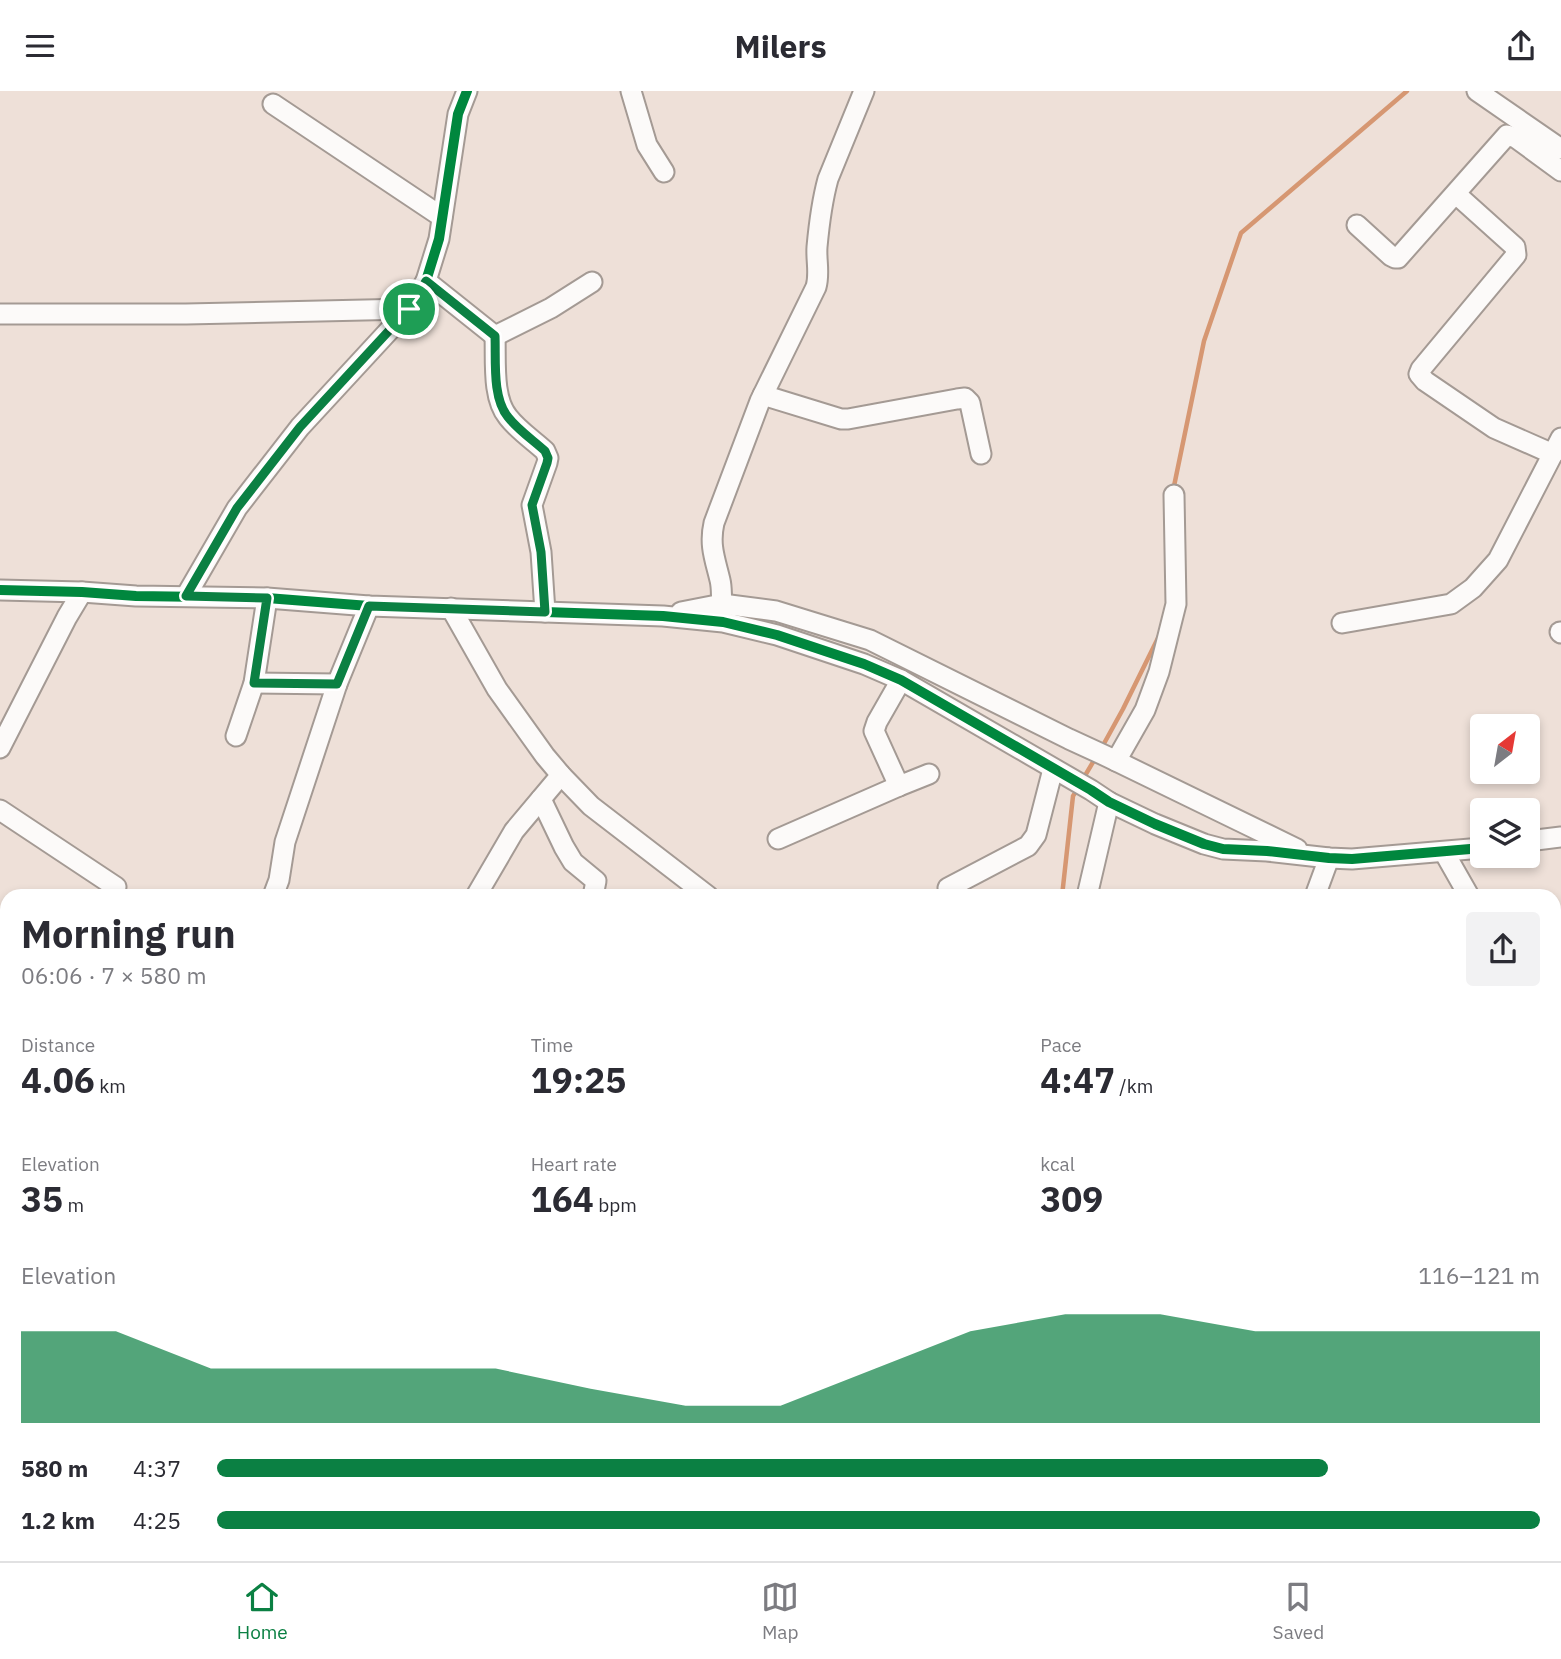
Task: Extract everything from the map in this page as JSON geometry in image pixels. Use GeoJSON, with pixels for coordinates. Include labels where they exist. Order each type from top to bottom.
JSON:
{"type":"FeatureCollection","features":[{"type":"Feature","properties":{"kind":"street"},"geometry":{"type":"LineString","coordinates":[[631,91],[646,145],[664,172]]}},
{"type":"Feature","properties":{"kind":"street"},"geometry":{"type":"LineString","coordinates":[[722,604],[721,583],[712,551],[711,534],[714,523],[763,395],[816,287],[819,268],[817,250],[825,191],[864,91]]}},
{"type":"Feature","properties":{"kind":"street"},"geometry":{"type":"LineString","coordinates":[[1477,91],[1554,143]]}},
{"type":"Feature","properties":{"kind":"street"},"geometry":{"type":"LineString","coordinates":[[186,596],[237,508],[300,427],[409,309],[426,281],[439,239],[458,114],[466,92]]}},
{"type":"Feature","properties":{"kind":"street"},"geometry":{"type":"LineString","coordinates":[[273,104],[442,217]]}},
{"type":"Feature","properties":{"kind":"street"},"geometry":{"type":"LineString","coordinates":[[1357,225],[1391,256],[1398,258],[1507,135],[1516,138],[1561,171]]}},
{"type":"Feature","properties":{"kind":"street"},"geometry":{"type":"LineString","coordinates":[[1342,623],[1451,604],[1473,588],[1498,560],[1557,446],[1494,428],[1419,374],[1516,255],[1515,247],[1456,194]]}},
{"type":"Feature","properties":{"kind":"street"},"geometry":{"type":"LineString","coordinates":[[426,281],[495,336],[498,395],[502,407],[506,416],[545,451],[548,458],[532,505],[541,552],[545,612]]}},
{"type":"Feature","properties":{"kind":"street"},"geometry":{"type":"LineString","coordinates":[[495,336],[551,308],[592,282]]}},
{"type":"Feature","properties":{"kind":"street"},"geometry":{"type":"LineString","coordinates":[[0,314],[186,314],[409,309]]}},
{"type":"Feature","properties":{"kind":"street"},"geometry":{"type":"LineString","coordinates":[[763,395],[841,419],[965,398],[970,403],[981,454]]}},
{"type":"Feature","properties":{"kind":"street"},"geometry":{"type":"LineString","coordinates":[[1112,759],[1145,710],[1159,672],[1176,604],[1174,495]]}},
{"type":"Feature","properties":{"kind":"street"},"geometry":{"type":"LineString","coordinates":[[0,590],[267,598],[369,606],[663,616],[723,622],[778,635],[864,664],[901,680],[1109,802],[1216,848],[1329,858],[1380,858],[1470,849]]}},
{"type":"Feature","properties":{"kind":"street"},"geometry":{"type":"LineString","coordinates":[[0,748],[66,617],[82,592]]}},
{"type":"Feature","properties":{"kind":"street"},"geometry":{"type":"LineString","coordinates":[[236,736],[254,683],[267,598]]}},
{"type":"Feature","properties":{"kind":"street"},"geometry":{"type":"LineString","coordinates":[[663,616],[722,604],[776,611],[870,640],[1308,855]]}},
{"type":"Feature","properties":{"kind":"street"},"geometry":{"type":"LineString","coordinates":[[276,889],[285,842],[337,684],[369,606]]}},
{"type":"Feature","properties":{"kind":"street"},"geometry":{"type":"LineString","coordinates":[[451,608],[497,689],[561,775],[591,806],[699,889]]}},
{"type":"Feature","properties":{"kind":"street"},"geometry":{"type":"LineString","coordinates":[[899,786],[874,731],[901,680]]}},
{"type":"Feature","properties":{"kind":"street"},"geometry":{"type":"LineString","coordinates":[[254,683],[337,684]]}},
{"type":"Feature","properties":{"kind":"street"},"geometry":{"type":"LineString","coordinates":[[948,888],[1028,846],[1036,835],[1059,773]]}},
{"type":"Feature","properties":{"kind":"street"},"geometry":{"type":"LineString","coordinates":[[480,889],[514,831],[561,775]]}},
{"type":"Feature","properties":{"kind":"street"},"geometry":{"type":"LineString","coordinates":[[778,839],[929,775]]}},
{"type":"Feature","properties":{"kind":"street"},"geometry":{"type":"LineString","coordinates":[[541,799],[573,862],[596,881],[594,889]]}},
{"type":"Feature","properties":{"kind":"street"},"geometry":{"type":"LineString","coordinates":[[1089,889],[1109,802]]}},
{"type":"Feature","properties":{"kind":"street"},"geometry":{"type":"LineString","coordinates":[[0,810],[116,887]]}},
{"type":"Feature","properties":{"kind":"street"},"geometry":{"type":"LineString","coordinates":[[1540,840],[1561,837]]}},
{"type":"Feature","properties":{"kind":"street"},"geometry":{"type":"LineString","coordinates":[[1444,852],[1465,889]]}},
{"type":"Feature","properties":{"kind":"street"},"geometry":{"type":"LineString","coordinates":[[1318,889],[1329,858]]}},
{"type":"Feature","properties":{"kind":"waterway"},"geometry":{"type":"LineString","coordinates":[[1173,491],[1204,341],[1241,233],[1407,91]]}},
{"type":"Feature","properties":{"kind":"waterway"},"geometry":{"type":"LineString","coordinates":[[1101,749],[1159,636]]}},
{"type":"Feature","properties":{"kind":"waterway"},"geometry":{"type":"LineString","coordinates":[[1083,779],[1096,757]]}},
{"type":"Feature","properties":{"kind":"waterway"},"geometry":{"type":"LineString","coordinates":[[1063,889],[1073,796],[1079,787]]}},
{"type":"Feature","properties":{"kind":"cycle path"},"geometry":{"type":"LineString","coordinates":[[186,596],[237,508],[300,427],[409,309],[426,281],[439,239],[458,114],[467,91]]}},
{"type":"Feature","properties":{"kind":"cycle path"},"geometry":{"type":"LineString","coordinates":[[0,590],[267,598],[369,606],[663,616],[723,622],[777,635],[864,664],[901,680],[1109,802],[1204,844],[1223,849],[1352,859],[1470,849]]}},
{"type":"Feature","properties":{"kind":"route"},"geometry":{"type":"LineString","coordinates":[[426,281],[495,336],[498,395],[502,407],[506,416],[545,451],[548,458],[532,505],[541,552],[545,612],[369,606],[337,684],[254,683],[267,598],[186,596],[237,508],[300,427],[409,309],[426,281]]}}]}
